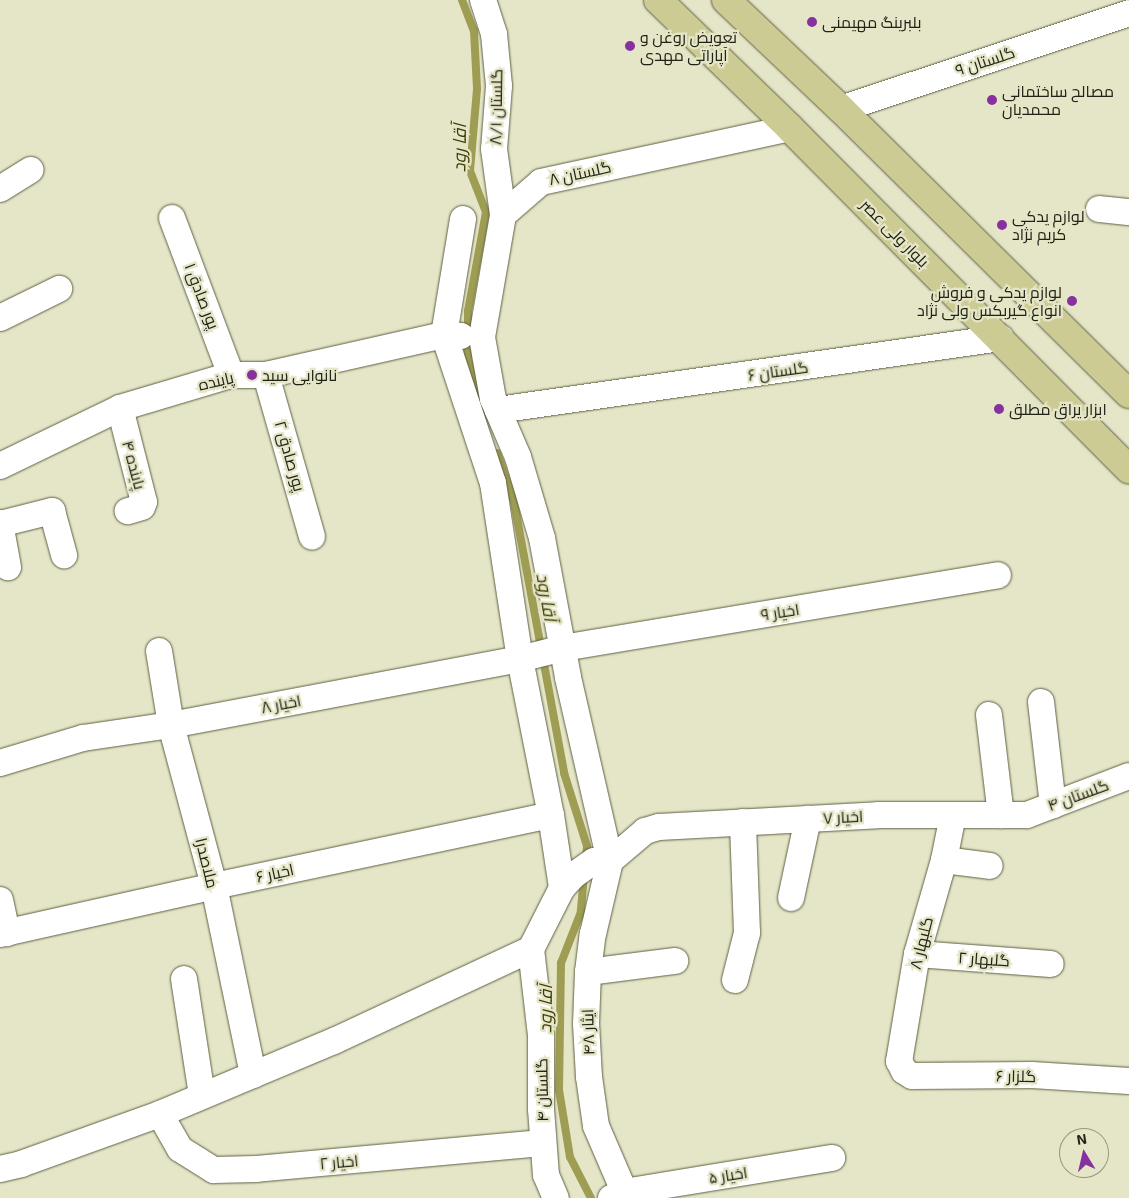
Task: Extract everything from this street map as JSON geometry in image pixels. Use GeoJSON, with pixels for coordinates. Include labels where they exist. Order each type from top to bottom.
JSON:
{"type":"FeatureCollection","features":[{"type":"Feature","properties":{"kind":"main road","name":"بلوار ولی عصر"},"geometry":{"type":"LineString","coordinates":[[658,0],[1001,338],[1129,469]]}},
{"type":"Feature","properties":{"kind":"main road"},"geometry":{"type":"LineString","coordinates":[[726,0],[841,109],[1129,394]]}},
{"type":"Feature","properties":{"kind":"street","name":"گلستان ۸/۱"},"geometry":{"type":"LineString","coordinates":[[483,0],[494,34],[499,86],[494,149],[503,215]]}},
{"type":"Feature","properties":{"kind":"street","name":"گلستان ۹"},"geometry":{"type":"LineString","coordinates":[[841,109],[1129,13]]}},
{"type":"Feature","properties":{"kind":"street","name":"گلستان ۸"},"geometry":{"type":"LineString","coordinates":[[503,215],[541,182],[790,128]]}},
{"type":"Feature","properties":{"kind":"street"},"geometry":{"type":"LineString","coordinates":[[0,189],[31,170]]}},
{"type":"Feature","properties":{"kind":"street"},"geometry":{"type":"LineString","coordinates":[[1099,209],[1129,212]]}},
{"type":"Feature","properties":{"kind":"street"},"geometry":{"type":"LineString","coordinates":[[0,1169],[21,1164],[160,1114],[334,1041],[531,949],[562,888],[574,875],[594,862],[610,861],[563,648],[542,538],[518,457],[493,399],[482,337],[503,215]]}},
{"type":"Feature","properties":{"kind":"street","name":"پور صادق ۱"},"geometry":{"type":"LineString","coordinates":[[172,218],[231,374]]}},
{"type":"Feature","properties":{"kind":"street"},"geometry":{"type":"LineString","coordinates":[[463,219],[444,335],[493,483],[520,659],[551,815],[562,888]]}},
{"type":"Feature","properties":{"kind":"street"},"geometry":{"type":"LineString","coordinates":[[0,318],[59,289]]}},
{"type":"Feature","properties":{"kind":"street","name":"پاینده"},"geometry":{"type":"LineString","coordinates":[[0,466],[120,408],[231,374],[266,375],[444,335],[482,337]]}},
{"type":"Feature","properties":{"kind":"street","name":"گلستان ۶"},"geometry":{"type":"LineString","coordinates":[[498,410],[1001,338]]}},
{"type":"Feature","properties":{"kind":"street","name":"پور صادق ۲"},"geometry":{"type":"LineString","coordinates":[[266,375],[312,537]]}},
{"type":"Feature","properties":{"kind":"street","name":"پاینده ۴"},"geometry":{"type":"LineString","coordinates":[[120,408],[144,502],[142,506],[128,511]]}},
{"type":"Feature","properties":{"kind":"street"},"geometry":{"type":"LineString","coordinates":[[8,567],[0,523],[52,512],[64,555]]}},
{"type":"Feature","properties":{"kind":"street","name":"اخیار ۹"},"geometry":{"type":"LineString","coordinates":[[563,648],[998,576]]}},
{"type":"Feature","properties":{"kind":"street","name":"اخیار ۸"},"geometry":{"type":"LineString","coordinates":[[0,763],[83,738],[171,725],[520,659],[563,648]]}},
{"type":"Feature","properties":{"kind":"street","name":"ملاصدرا"},"geometry":{"type":"LineString","coordinates":[[159,651],[171,725],[214,886],[253,1075]]}},
{"type":"Feature","properties":{"kind":"street"},"geometry":{"type":"LineString","coordinates":[[1041,702],[1053,805]]}},
{"type":"Feature","properties":{"kind":"street"},"geometry":{"type":"LineString","coordinates":[[989,714],[1001,815]]}},
{"type":"Feature","properties":{"kind":"street","name":"گلستان ۴"},"geometry":{"type":"LineString","coordinates":[[1027,815],[1129,776]]}},
{"type":"Feature","properties":{"kind":"street","name":"اخیار ۶"},"geometry":{"type":"LineString","coordinates":[[3,934],[214,886],[551,815]]}},
{"type":"Feature","properties":{"kind":"street","name":"گلبهار ۸"},"geometry":{"type":"LineString","coordinates":[[904,1071],[899,1060],[917,954],[944,860],[953,815]]}},
{"type":"Feature","properties":{"kind":"street","name":"اخیار ۷"},"geometry":{"type":"LineString","coordinates":[[610,861],[644,831],[659,827],[808,819],[1027,815]]}},
{"type":"Feature","properties":{"kind":"street"},"geometry":{"type":"LineString","coordinates":[[791,898],[808,819]]}},
{"type":"Feature","properties":{"kind":"street"},"geometry":{"type":"LineString","coordinates":[[735,980],[746,933],[743,822]]}},
{"type":"Feature","properties":{"kind":"street"},"geometry":{"type":"LineString","coordinates":[[944,860],[990,866]]}},
{"type":"Feature","properties":{"kind":"street","name":"ایثار ۴۸"},"geometry":{"type":"LineString","coordinates":[[610,861],[593,934],[588,972],[586,1024],[589,1077],[596,1126],[618,1196]]}},
{"type":"Feature","properties":{"kind":"street"},"geometry":{"type":"LineString","coordinates":[[0,900],[3,934]]}},
{"type":"Feature","properties":{"kind":"street","name":"گلستان ۴"},"geometry":{"type":"LineString","coordinates":[[531,949],[541,1036],[543,1143],[546,1175],[556,1198]]}},
{"type":"Feature","properties":{"kind":"street","name":"گلبهار ۲"},"geometry":{"type":"LineString","coordinates":[[917,954],[1051,964]]}},
{"type":"Feature","properties":{"kind":"street"},"geometry":{"type":"LineString","coordinates":[[588,972],[675,961]]}},
{"type":"Feature","properties":{"kind":"street"},"geometry":{"type":"LineString","coordinates":[[184,979],[202,1095]]}},
{"type":"Feature","properties":{"kind":"street","name":"گلزار ۶"},"geometry":{"type":"LineString","coordinates":[[904,1071],[912,1076],[1032,1075],[1129,1081]]}},
{"type":"Feature","properties":{"kind":"street","name":"اخیار ۲"},"geometry":{"type":"LineString","coordinates":[[160,1114],[180,1149],[214,1170],[256,1169],[543,1143]]}},
{"type":"Feature","properties":{"kind":"street","name":"اخیار ۵"},"geometry":{"type":"LineString","coordinates":[[618,1196],[832,1158]]}},
{"type":"Feature","properties":{"kind":"waterway","name":"آقا رود"},"geometry":{"type":"LineString","coordinates":[[462,0],[474,31],[477,89],[470,171],[486,212],[468,311],[468,359],[477,395]]}},
{"type":"Feature","properties":{"kind":"waterway","name":"آقا رود"},"geometry":{"type":"LineString","coordinates":[[497,453],[514,502],[564,773],[587,846],[586,861]]}},
{"type":"Feature","properties":{"kind":"waterway","name":"آقا رود"},"geometry":{"type":"LineString","coordinates":[[584,875],[581,912],[561,963],[559,1090],[570,1157],[591,1198]]}},
{"type":"Feature","properties":{"kind":"place","name":"بلبرینگ مهیمنی"},"geometry":{"type":"Point","coordinates":[812,22]}},
{"type":"Feature","properties":{"kind":"place","name":"تعویض روغن و آپاراتی مهدی"},"geometry":{"type":"Point","coordinates":[630,46]}},
{"type":"Feature","properties":{"kind":"place","name":"مصالح ساختمانی محمدیان"},"geometry":{"type":"Point","coordinates":[992,100]}},
{"type":"Feature","properties":{"kind":"place","name":"لوازم یدکی کریم نژاد"},"geometry":{"type":"Point","coordinates":[1002,225]}},
{"type":"Feature","properties":{"kind":"place","name":"لوازم یدکی و فروش انواع گیربکس ولی نژاد"},"geometry":{"type":"Point","coordinates":[1072,301]}},
{"type":"Feature","properties":{"kind":"place","name":"نانوایی سید"},"geometry":{"type":"Point","coordinates":[252,375]}},
{"type":"Feature","properties":{"kind":"place","name":"ابزار یراق مطلق"},"geometry":{"type":"Point","coordinates":[999,409]}}]}
